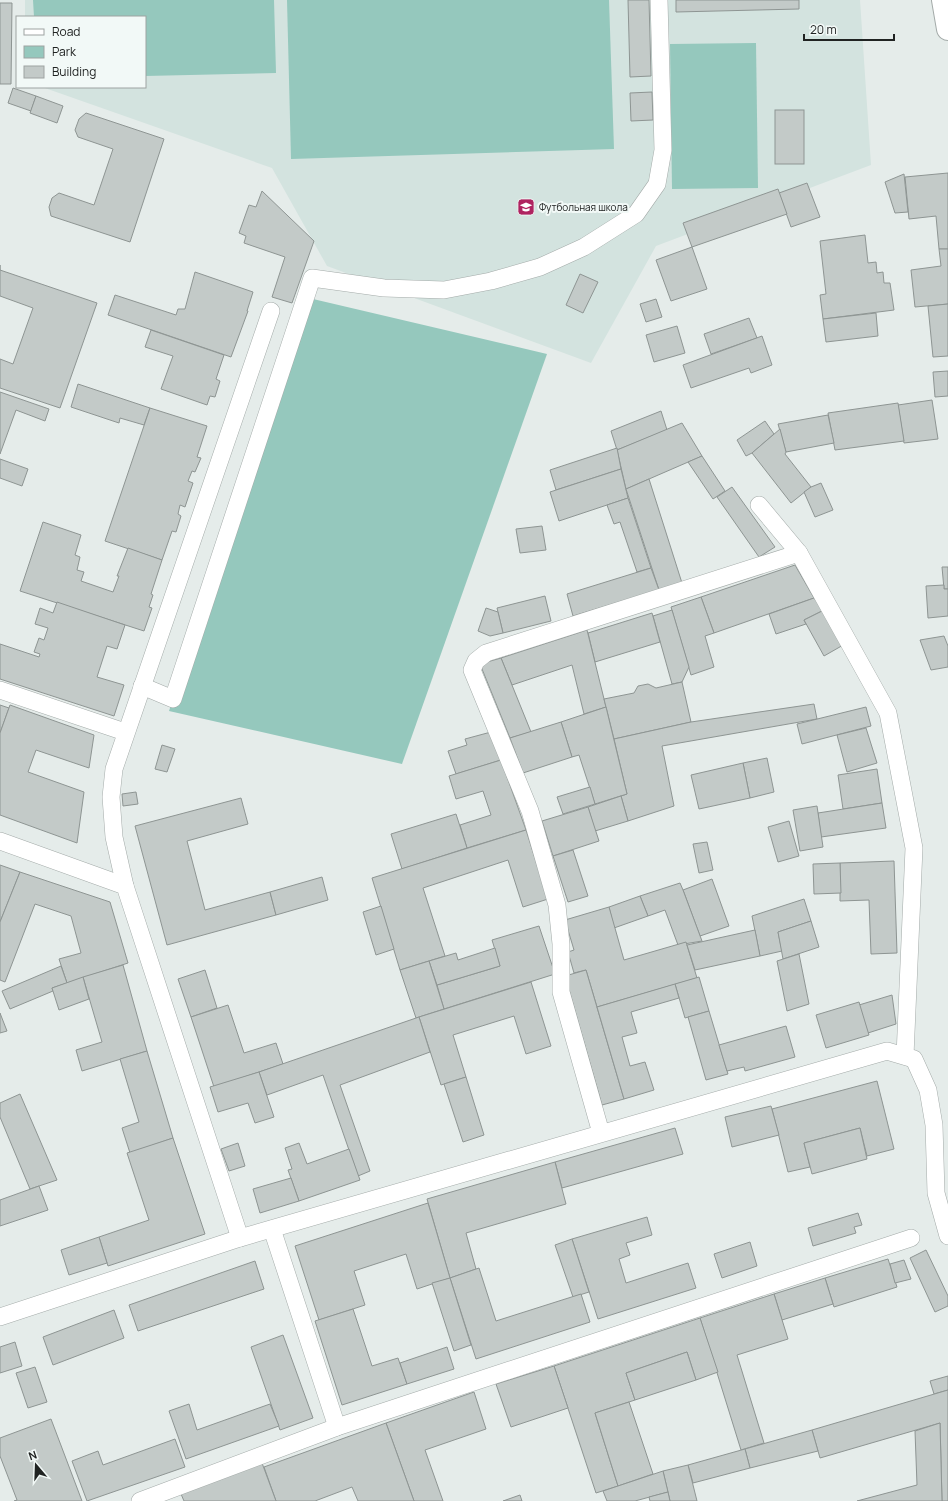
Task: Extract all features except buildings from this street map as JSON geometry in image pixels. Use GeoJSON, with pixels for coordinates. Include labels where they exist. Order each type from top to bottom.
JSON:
{"type":"FeatureCollection","features":[{"type":"Feature","properties":{"kind":"street"},"geometry":{"type":"LineString","coordinates":[[943,0],[948,29]]}},
{"type":"Feature","properties":{"kind":"lane"},"geometry":{"type":"LineString","coordinates":[[142,686],[173,699],[312,278],[384,288],[444,290],[491,281],[540,267],[584,248],[636,214],[657,184],[663,150],[659,0]]}},
{"type":"Feature","properties":{"kind":"lane"},"geometry":{"type":"LineString","coordinates":[[240,1238],[125,886],[114,837],[111,797],[114,769],[125,732],[271,311]]}},
{"type":"Feature","properties":{"kind":"lane"},"geometry":{"type":"LineString","coordinates":[[759,505],[799,553],[888,713],[914,848],[905,1056]]}},
{"type":"Feature","properties":{"kind":"lane"},"geometry":{"type":"LineString","coordinates":[[601,1133],[561,992],[562,944],[555,898],[530,811],[472,670],[476,661],[486,653],[799,553]]}},
{"type":"Feature","properties":{"kind":"lane"},"geometry":{"type":"LineString","coordinates":[[0,690],[125,732]]}},
{"type":"Feature","properties":{"kind":"lane"},"geometry":{"type":"LineString","coordinates":[[0,841],[125,886]]}},
{"type":"Feature","properties":{"kind":"lane"},"geometry":{"type":"LineString","coordinates":[[0,1317],[240,1238],[888,1051],[914,1059],[928,1090],[934,1125],[936,1193],[948,1236]]}},
{"type":"Feature","properties":{"kind":"lane"},"geometry":{"type":"LineString","coordinates":[[272,1229],[337,1427]]}},
{"type":"Feature","properties":{"kind":"lane"},"geometry":{"type":"LineString","coordinates":[[140,1501],[337,1427],[911,1238]]}},
{"type":"Feature","properties":{"kind":"shaded area","name":"Футбольная школа"},"geometry":{"type":"Polygon","coordinates":[[[25,0],[860,0],[871,165],[656,246],[591,363],[327,266],[272,168],[45,88],[146,88],[146,16],[25,16],[25,0]]]}},
{"type":"Feature","properties":{"kind":"green space"},"geometry":{"type":"Polygon","coordinates":[[[33,0],[274,0],[276,73],[146,76],[146,16],[34,16],[33,0]]]}},
{"type":"Feature","properties":{"kind":"green space"},"geometry":{"type":"Polygon","coordinates":[[[287,0],[609,0],[614,149],[291,159],[287,0]]]}},
{"type":"Feature","properties":{"kind":"green space"},"geometry":{"type":"Polygon","coordinates":[[[756,43],[758,188],[672,189],[670,44],[756,43]]]}},
{"type":"Feature","properties":{"kind":"green space"},"geometry":{"type":"Polygon","coordinates":[[[313,299],[547,354],[402,764],[169,711],[313,299]]]}},
{"type":"Feature","properties":{"kind":"place","name":"Футбольная школа"},"geometry":{"type":"Point","coordinates":[526,207]}}]}
